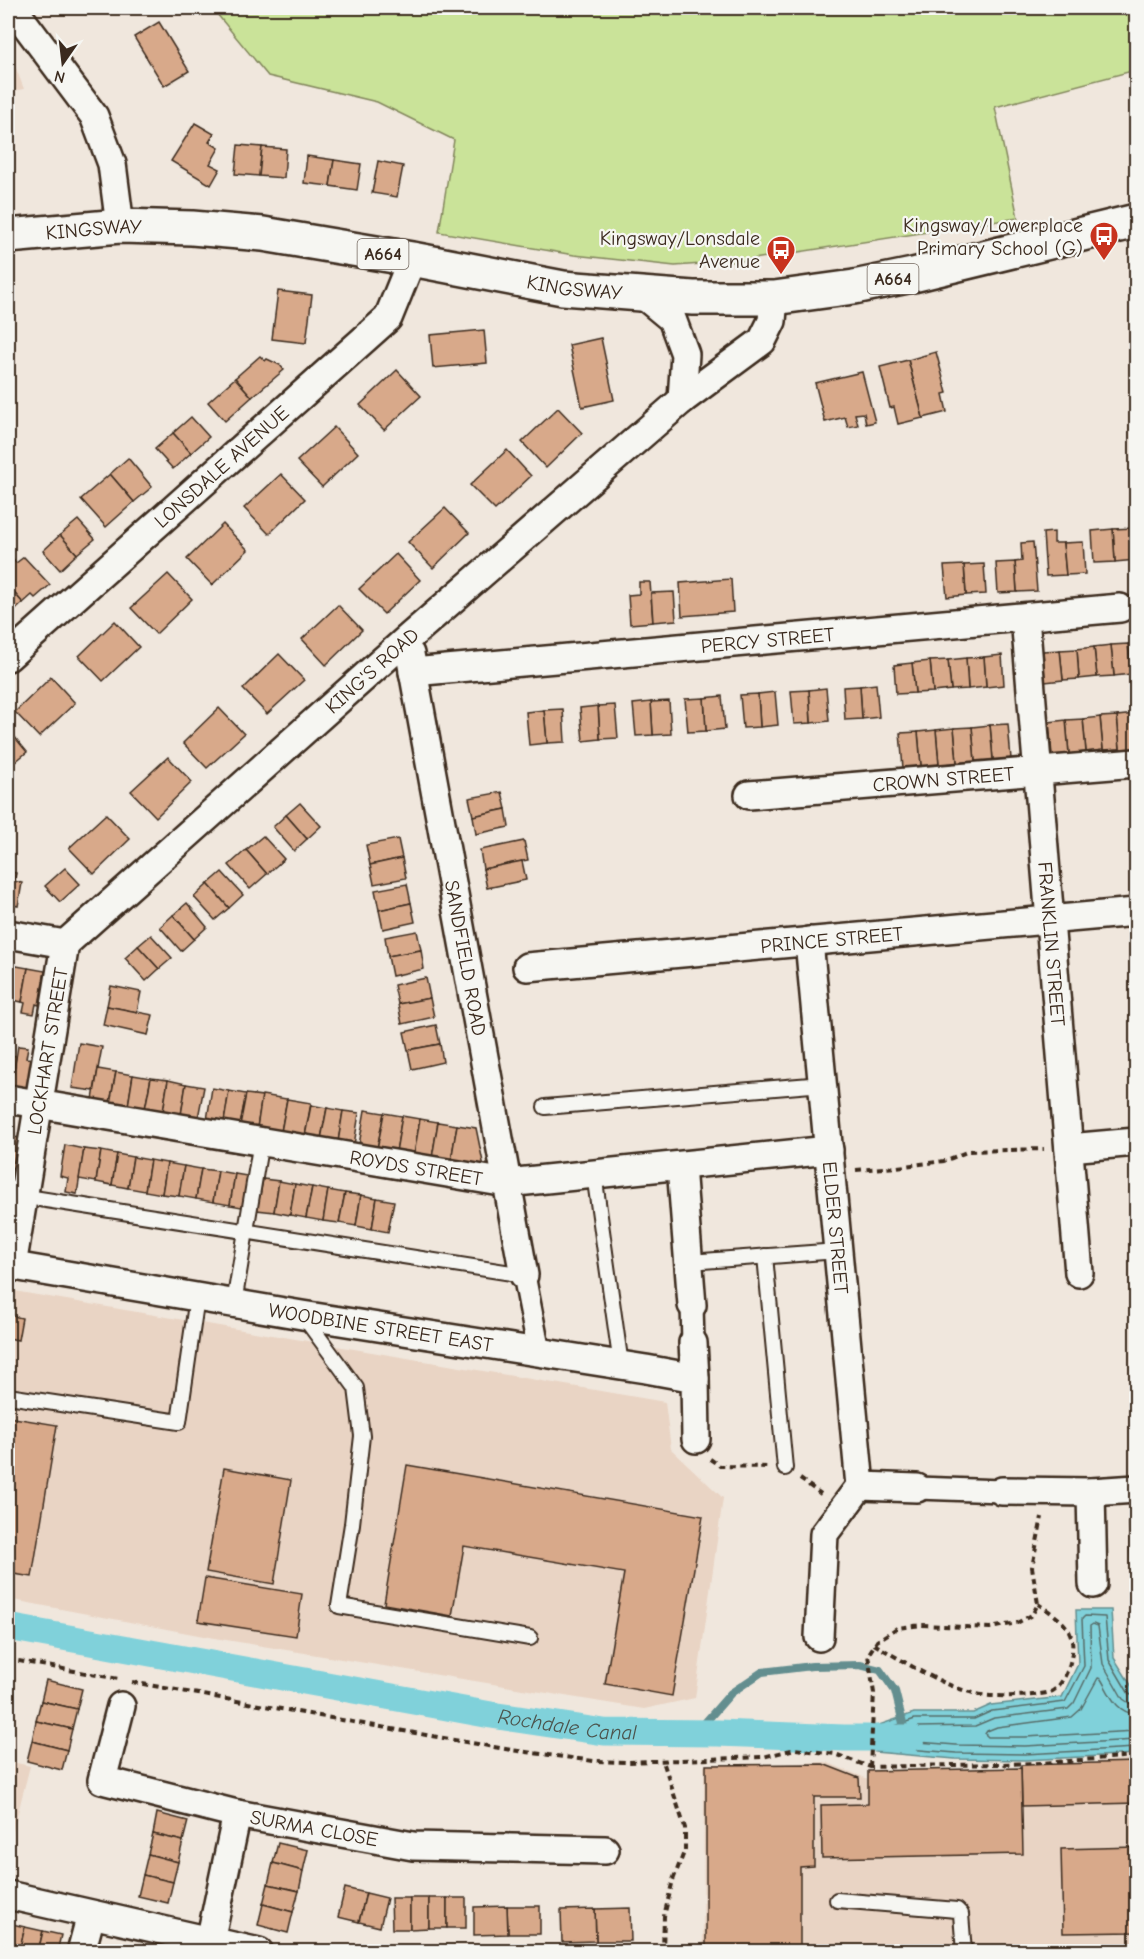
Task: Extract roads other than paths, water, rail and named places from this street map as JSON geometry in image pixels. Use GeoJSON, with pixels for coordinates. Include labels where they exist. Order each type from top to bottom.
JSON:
{"type":"FeatureCollection","features":[{"type":"Feature","properties":{"kind":"highway","name":"KINGSWAY"},"geometry":{"type":"LineString","coordinates":[[8,236],[120,226],[192,228],[263,234],[412,259],[562,288],[643,296],[774,298],[854,287],[913,275],[1137,221]]}},
{"type":"Feature","properties":{"kind":"street"},"geometry":{"type":"LineString","coordinates":[[13,8],[94,116],[112,164],[120,226]]}},
{"type":"Feature","properties":{"kind":"street","name":"LONSDALE AVENUE"},"geometry":{"type":"LineString","coordinates":[[8,657],[388,318],[412,259]]}},
{"type":"Feature","properties":{"kind":"street"},"geometry":{"type":"LineString","coordinates":[[643,296],[672,319],[685,354],[682,400]]}},
{"type":"Feature","properties":{"kind":"street","name":"KING'S ROAD"},"geometry":{"type":"LineString","coordinates":[[64,944],[407,639],[682,400],[762,341],[772,321],[774,298]]}},
{"type":"Feature","properties":{"kind":"street","name":"PERCY STREET"},"geometry":{"type":"LineString","coordinates":[[413,672],[1120,608]]}},
{"type":"Feature","properties":{"kind":"street","name":"FRANKLIN STREET"},"geometry":{"type":"LineString","coordinates":[[1025,617],[1079,1273]]}},
{"type":"Feature","properties":{"kind":"street","name":"SANDFIELD ROAD"},"geometry":{"type":"LineString","coordinates":[[407,639],[524,1275]]}},
{"type":"Feature","properties":{"kind":"street","name":"CROWN STREET"},"geometry":{"type":"LineString","coordinates":[[749,795],[1137,763]]}},
{"type":"Feature","properties":{"kind":"street","name":"PRINCE STREET"},"geometry":{"type":"LineString","coordinates":[[527,967],[1137,912]]}},
{"type":"Feature","properties":{"kind":"street"},"geometry":{"type":"LineString","coordinates":[[8,934],[64,944]]}},
{"type":"Feature","properties":{"kind":"street","name":"ELDER STREET"},"geometry":{"type":"LineString","coordinates":[[809,941],[860,1486]]}},
{"type":"Feature","properties":{"kind":"street","name":"LOCKHART STREET"},"geometry":{"type":"LineString","coordinates":[[10,1266],[16,1195],[39,1104],[64,944]]}},
{"type":"Feature","properties":{"kind":"street","name":"ROYDS STREET"},"geometry":{"type":"LineString","coordinates":[[8,1099],[507,1183],[681,1166],[830,1161]]}},
{"type":"Feature","properties":{"kind":"street"},"geometry":{"type":"LineString","coordinates":[[1069,1148],[1137,1142]]}},
{"type":"Feature","properties":{"kind":"street"},"geometry":{"type":"LineString","coordinates":[[681,1166],[692,1305],[696,1439]]}},
{"type":"Feature","properties":{"kind":"street","name":"WOODBINE STREET EAST"},"geometry":{"type":"LineString","coordinates":[[10,1266],[695,1378]]}},
{"type":"Feature","properties":{"kind":"street"},"geometry":{"type":"LineString","coordinates":[[524,1275],[539,1352]]}},
{"type":"Feature","properties":{"kind":"street"},"geometry":{"type":"LineString","coordinates":[[819,1637],[824,1534],[860,1486],[1091,1492],[1137,1489]]}},
{"type":"Feature","properties":{"kind":"street"},"geometry":{"type":"LineString","coordinates":[[1091,1492],[1093,1584]]}},
{"type":"Feature","properties":{"kind":"street","name":"SURMA CLOSE"},"geometry":{"type":"LineString","coordinates":[[121,1706],[102,1780],[237,1814],[413,1846],[605,1850]]}},
{"type":"Feature","properties":{"kind":"street"},"geometry":{"type":"LineString","coordinates":[[210,1941],[237,1814]]}},
{"type":"Feature","properties":{"kind":"street"},"geometry":{"type":"LineString","coordinates":[[8,1895],[259,1952]]}},
{"type":"Feature","properties":{"kind":"street"},"geometry":{"type":"LineString","coordinates":[[81,1952],[91,1915]]}},
{"type":"Feature","properties":{"kind":"lane"},"geometry":{"type":"LineString","coordinates":[[545,1107],[823,1084]]}},
{"type":"Feature","properties":{"kind":"lane"},"geometry":{"type":"LineString","coordinates":[[234,1303],[261,1141]]}},
{"type":"Feature","properties":{"kind":"lane"},"geometry":{"type":"LineString","coordinates":[[594,1174],[621,1365]]}},
{"type":"Feature","properties":{"kind":"lane"},"geometry":{"type":"LineString","coordinates":[[16,1195],[524,1275]]}},
{"type":"Feature","properties":{"kind":"lane"},"geometry":{"type":"LineString","coordinates":[[689,1262],[838,1251]]}},
{"type":"Feature","properties":{"kind":"lane"},"geometry":{"type":"LineString","coordinates":[[765,1256],[785,1468]]}},
{"type":"Feature","properties":{"kind":"lane"},"geometry":{"type":"LineString","coordinates":[[8,1396],[178,1422],[197,1297]]}},
{"type":"Feature","properties":{"kind":"lane"},"geometry":{"type":"LineString","coordinates":[[302,1315],[356,1388],[362,1436],[352,1524],[339,1606],[530,1638]]}},
{"type":"Feature","properties":{"kind":"lane"},"geometry":{"type":"LineString","coordinates":[[837,1900],[957,1910],[961,1914],[964,1952]]}},
{"type":"Feature","properties":{"kind":"water"},"geometry":{"type":"Polygon","coordinates":[[[1076,1610],[1111,1610],[1114,1658],[1136,1693],[1136,1754],[1025,1760],[955,1759],[875,1752],[876,1726],[914,1713],[973,1713],[991,1705],[1062,1697],[1078,1664],[1076,1610]]]}},
{"type":"Feature","properties":{"kind":"waterway","name":"Rochdale Canal"},"geometry":{"type":"LineString","coordinates":[[8,1627],[491,1715],[604,1732],[911,1738]]}},
{"type":"Feature","properties":{"kind":"waterway"},"geometry":{"type":"LineString","coordinates":[[696,1733],[731,1693],[762,1672],[812,1666],[860,1665],[880,1670],[895,1691],[904,1727]]}},
{"type":"Feature","properties":{"kind":"place","name":"Kingsway/Lowerplace Primary School (G)"},"geometry":{"type":"Point","coordinates":[1104,262]}},
{"type":"Feature","properties":{"kind":"place","name":"Kingsway/Lonsdale Avenue"},"geometry":{"type":"Point","coordinates":[781,276]}}]}
